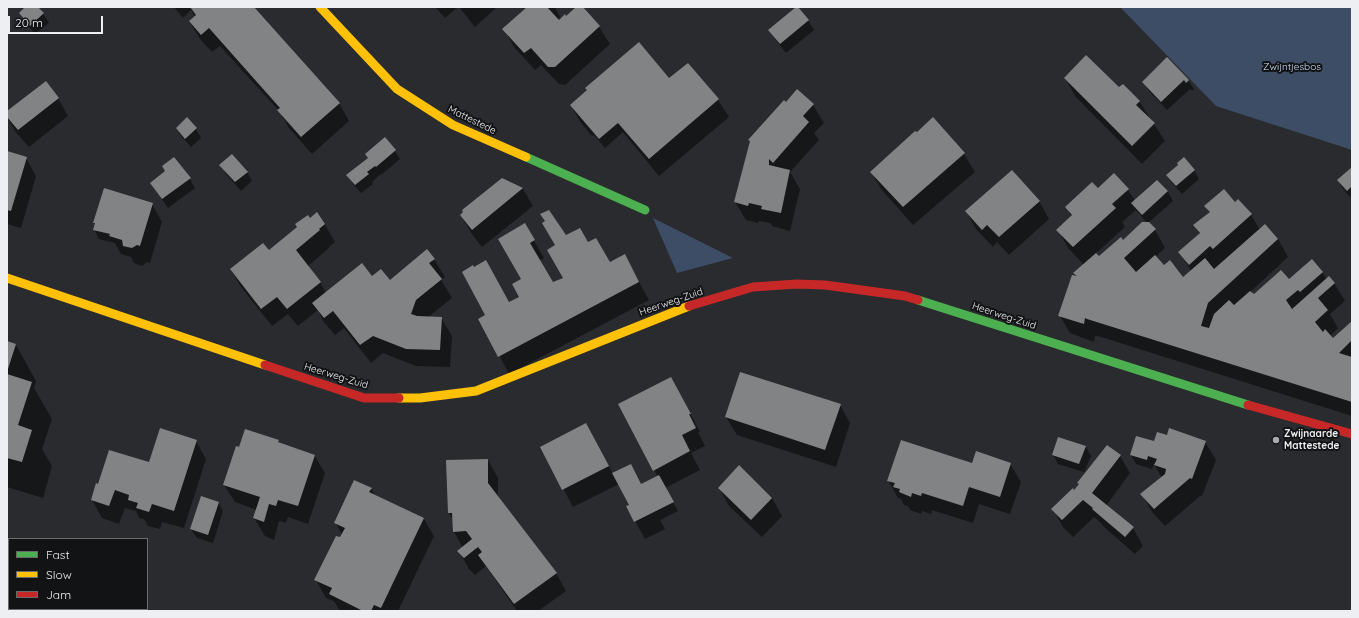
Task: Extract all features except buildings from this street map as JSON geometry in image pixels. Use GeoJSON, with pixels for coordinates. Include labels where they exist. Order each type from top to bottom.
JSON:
{"type":"FeatureCollection","features":[{"type":"Feature","properties":{"kind":"street","name":"Mattestede"},"geometry":{"type":"LineString","coordinates":[[320,7],[397,89],[453,125],[645,210]]}},
{"type":"Feature","properties":{"kind":"street","name":"Heerweg-Zuid"},"geometry":{"type":"LineString","coordinates":[[7,278],[364,398],[420,398],[476,391],[680,308],[753,287],[797,284],[825,285],[905,296],[1261,409],[1352,434]]}},
{"type":"Feature","properties":{"kind":"green space","name":"Zwijntjesbos"},"geometry":{"type":"Polygon","coordinates":[[[1120,7],[1352,7],[1352,150],[1216,106],[1120,7]]]}},
{"type":"Feature","properties":{"kind":"green space"},"geometry":{"type":"Polygon","coordinates":[[[653,218],[733,258],[677,273],[653,218]]]}},
{"type":"Feature","properties":{"kind":"traffic: fast"},"geometry":{"type":"LineString","coordinates":[[526,157],[645,210]]}},
{"type":"Feature","properties":{"kind":"traffic: fast"},"geometry":{"type":"LineString","coordinates":[[918,300],[1248,405]]}},
{"type":"Feature","properties":{"kind":"traffic: slow"},"geometry":{"type":"LineString","coordinates":[[320,7],[397,89],[453,125],[526,157]]}},
{"type":"Feature","properties":{"kind":"traffic: slow"},"geometry":{"type":"LineString","coordinates":[[7,278],[265,365]]}},
{"type":"Feature","properties":{"kind":"traffic: slow"},"geometry":{"type":"LineString","coordinates":[[399,398],[420,398],[476,391],[689,306]]}},
{"type":"Feature","properties":{"kind":"traffic: jam"},"geometry":{"type":"LineString","coordinates":[[689,306],[753,287],[797,284],[825,285],[905,296],[918,300]]}},
{"type":"Feature","properties":{"kind":"traffic: jam"},"geometry":{"type":"LineString","coordinates":[[265,365],[364,398],[399,398]]}},
{"type":"Feature","properties":{"kind":"traffic: jam"},"geometry":{"type":"LineString","coordinates":[[1248,405],[1352,434]]}},
{"type":"Feature","properties":{"kind":"place","name":"Zwijnaarde Mattestede"},"geometry":{"type":"Point","coordinates":[1276,440]}}]}
